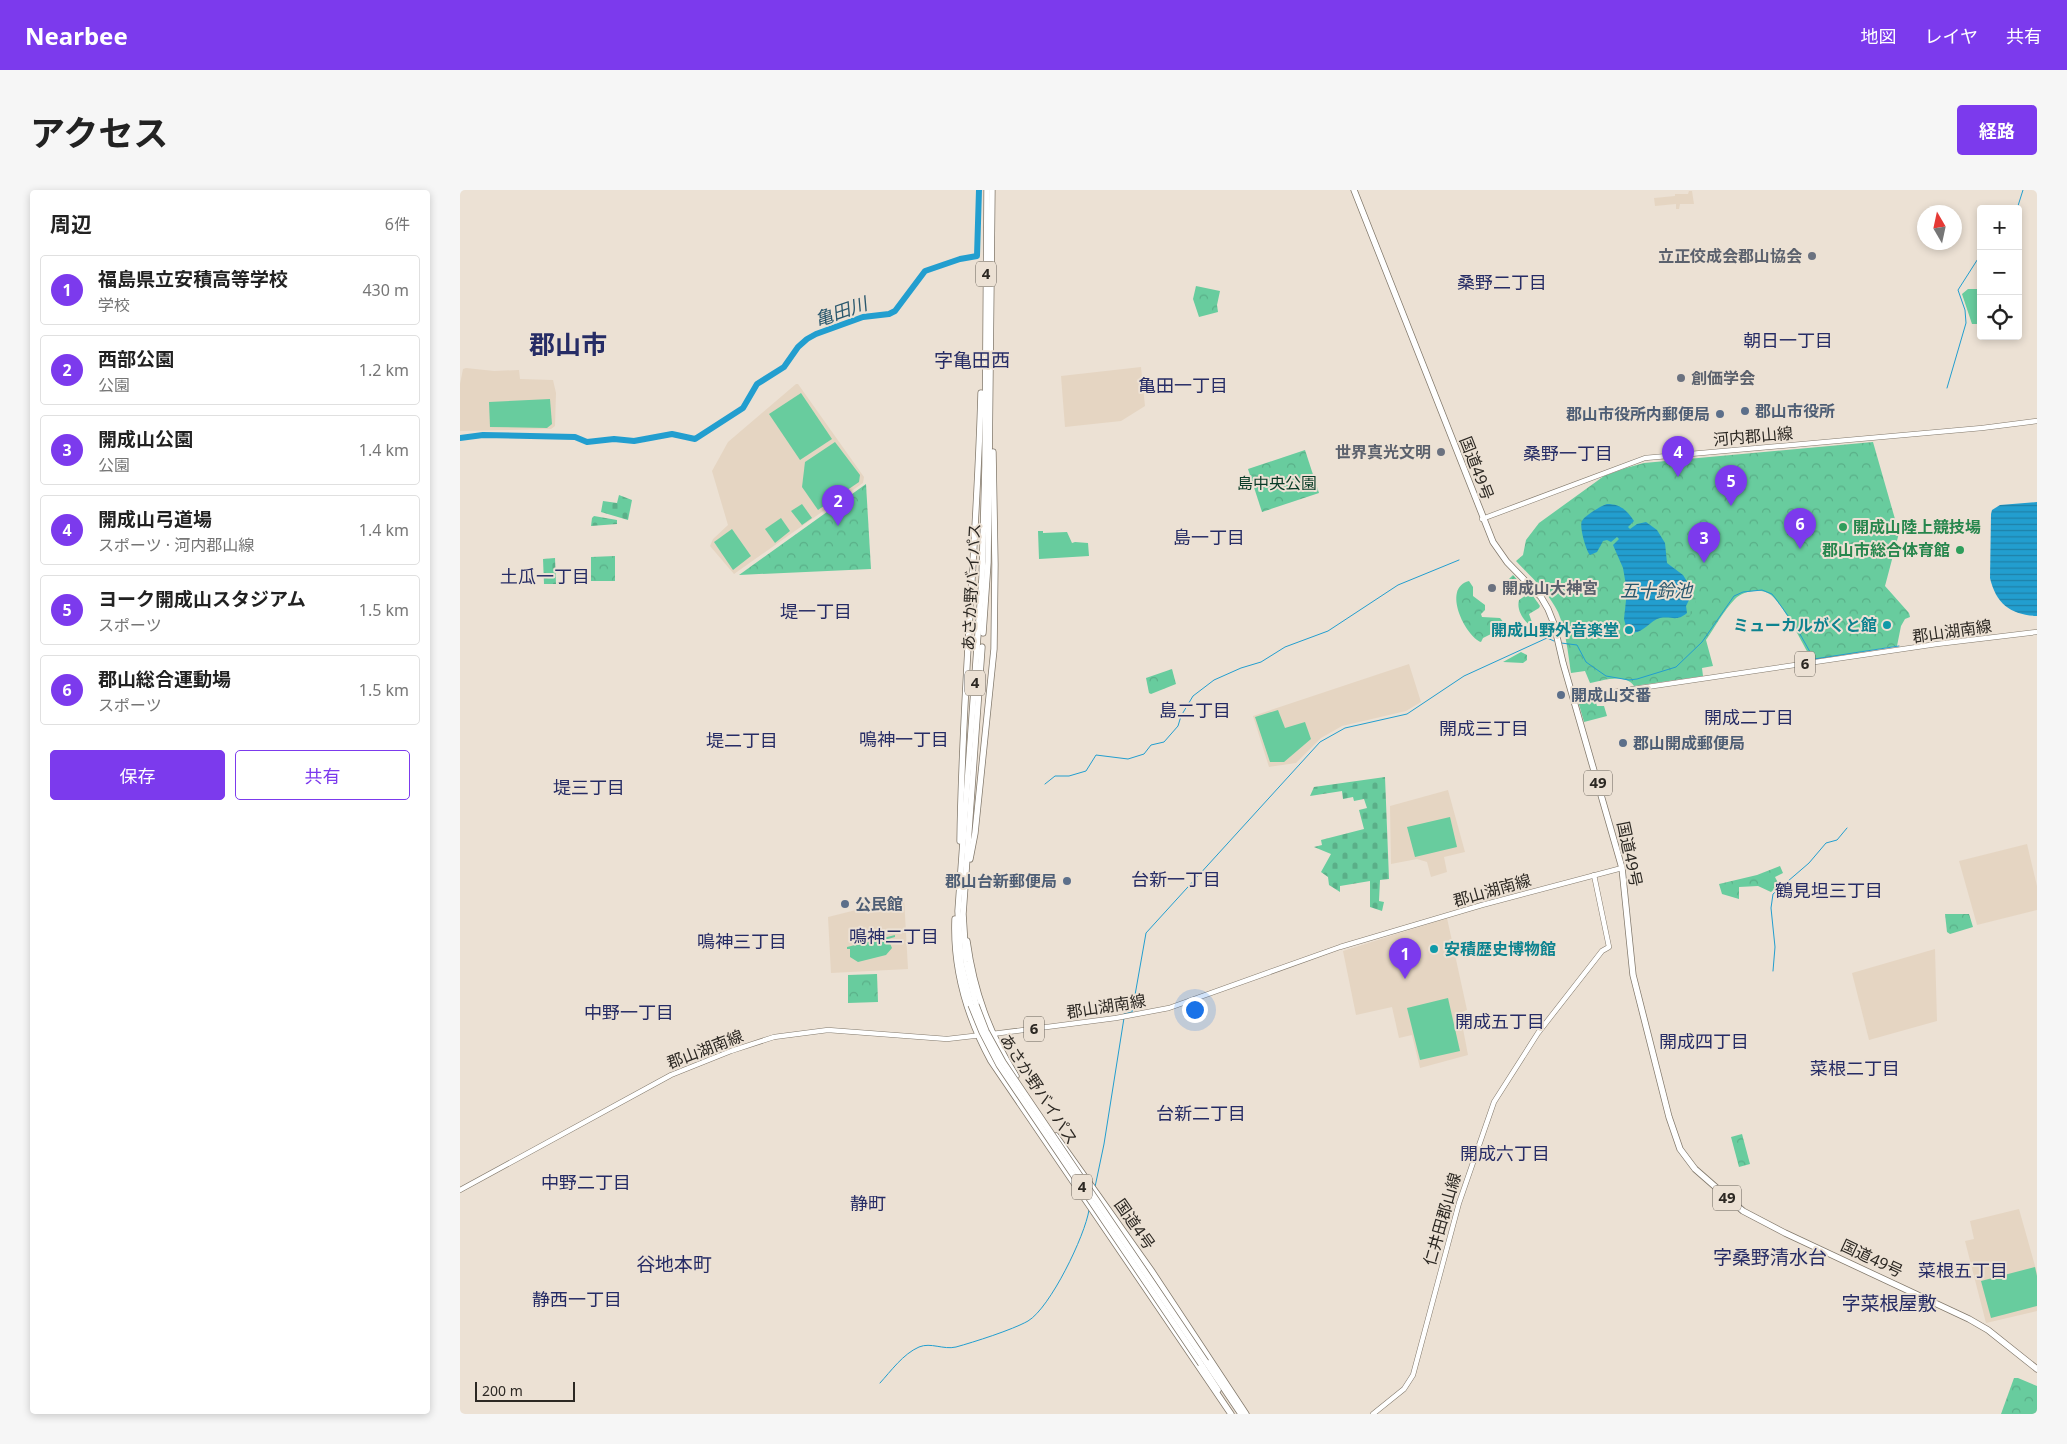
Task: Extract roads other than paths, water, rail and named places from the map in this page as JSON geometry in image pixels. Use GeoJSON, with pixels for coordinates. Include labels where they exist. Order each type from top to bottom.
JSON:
{"type":"FeatureCollection","features":[{"type":"Feature","properties":{"kind":"highway","name":"あさか野バイパス"},"geometry":{"type":"LineString","coordinates":[[987,190],[984,501],[981,599],[959,885],[960,950],[963,976],[985,1039],[999,1065],[1241,1414]]}},
{"type":"Feature","properties":{"kind":"highway","name":"あさか野バイパス"},"geometry":{"type":"LineString","coordinates":[[973,1005],[966,962],[963,914],[988,562],[992,190]]}},
{"type":"Feature","properties":{"kind":"highway","name":"国道49号"},"geometry":{"type":"LineString","coordinates":[[1354,190],[1482,519],[1501,555],[1541,597],[1548,609],[1622,868],[1633,975],[1671,1125],[1680,1149],[1695,1169],[1744,1211],[1785,1233],[1970,1319],[1988,1330],[2037,1369]]}},
{"type":"Feature","properties":{"kind":"highway"},"geometry":{"type":"LineString","coordinates":[[960,875],[962,768],[974,566],[982,382],[986,359]]}},
{"type":"Feature","properties":{"kind":"highway"},"geometry":{"type":"LineString","coordinates":[[964,896],[974,833],[994,649],[995,496],[993,447],[990,433]]}},
{"type":"Feature","properties":{"kind":"highway"},"geometry":{"type":"LineString","coordinates":[[959,885],[955,914],[956,954],[964,998],[977,1036]]}},
{"type":"Feature","properties":{"kind":"highway"},"geometry":{"type":"LineString","coordinates":[[963,914],[973,979],[993,1034]]}},
{"type":"Feature","properties":{"kind":"highway","name":"国道4号"},"geometry":{"type":"LineString","coordinates":[[993,1034],[1018,1080],[1151,1270],[1246,1414]]}},
{"type":"Feature","properties":{"kind":"highway","name":"4"},"geometry":{"type":"LineString","coordinates":[[977,1036],[995,1068],[1230,1414]]}},
{"type":"Feature","properties":{"kind":"highway","name":"あさか野バイパス"},"geometry":{"type":"LineString","coordinates":[[1204,1363],[1235,1414]]}},
{"type":"Feature","properties":{"kind":"main road","name":"河内郡山線"},"geometry":{"type":"LineString","coordinates":[[1482,519],[1645,458],[2037,421]]}},
{"type":"Feature","properties":{"kind":"main road","name":"郡山湖南線"},"geometry":{"type":"LineString","coordinates":[[1573,698],[1937,644],[2037,632]]}},
{"type":"Feature","properties":{"kind":"main road","name":"郡山湖南線"},"geometry":{"type":"LineString","coordinates":[[460,1190],[671,1074],[699,1062],[766,1040],[788,1034],[828,1030],[947,1039],[1116,1018],[1158,1010],[1340,948],[1473,907],[1622,868]]}},
{"type":"Feature","properties":{"kind":"main road","name":"仁井田郡山線"},"geometry":{"type":"LineString","coordinates":[[1373,1414],[1404,1389],[1414,1372],[1432,1298],[1459,1204],[1494,1102],[1538,1033],[1602,951],[1609,947],[1594,875]]}},
{"type":"Feature","properties":{"kind":"water"},"geometry":{"type":"Polygon","coordinates":[[[2037,502],[2037,616],[2020,613],[2006,606],[1996,595],[1990,578],[1992,510],[2000,505],[2037,502]]]}},
{"type":"Feature","properties":{"kind":"water","name":"五十鈴池"},"geometry":{"type":"Polygon","coordinates":[[[1607,504],[1619,506],[1629,514],[1634,521],[1628,527],[1630,529],[1637,524],[1646,522],[1657,530],[1665,543],[1667,563],[1683,575],[1691,588],[1686,606],[1687,613],[1683,616],[1660,618],[1636,632],[1627,630],[1624,619],[1627,591],[1623,568],[1613,545],[1619,539],[1617,537],[1611,542],[1603,541],[1597,552],[1590,555],[1582,533],[1582,521],[1594,511],[1607,504]]]}},
{"type":"Feature","properties":{"kind":"waterway","name":"亀田川"},"geometry":{"type":"LineString","coordinates":[[460,438],[483,435],[575,437],[587,442],[614,439],[634,441],[672,434],[695,439],[743,408],[757,384],[784,367],[798,347],[807,339],[863,317],[889,314],[895,311],[925,271],[960,259],[977,256],[979,190]]}},
{"type":"Feature","properties":{"kind":"waterway"},"geometry":{"type":"LineString","coordinates":[[2018,205],[2023,190]]}},
{"type":"Feature","properties":{"kind":"waterway"},"geometry":{"type":"LineString","coordinates":[[1947,388],[1966,323],[1965,310],[1958,290],[1977,260]]}},
{"type":"Feature","properties":{"kind":"waterway"},"geometry":{"type":"LineString","coordinates":[[1045,784],[1055,776],[1069,776],[1086,771],[1096,755],[1128,759],[1144,754],[1151,745],[1164,742],[1178,726],[1181,716],[1193,696],[1214,680],[1241,668],[1261,662],[1285,647],[1328,631],[1398,585],[1459,560]]}},
{"type":"Feature","properties":{"kind":"waterway"},"geometry":{"type":"LineString","coordinates":[[1561,643],[1577,645],[1586,662],[1606,676],[1629,680],[1637,679],[1676,667],[1702,642],[1734,596],[1743,592],[1762,590],[1772,594],[1776,599],[1796,627],[1814,659],[1899,646]]}},
{"type":"Feature","properties":{"kind":"waterway"},"geometry":{"type":"LineString","coordinates":[[1124,1014],[1132,1012],[1146,933],[1320,742],[1345,728],[1407,714],[1464,676],[1547,638],[1554,641]]}},
{"type":"Feature","properties":{"kind":"waterway"},"geometry":{"type":"LineString","coordinates":[[1773,971],[1775,947],[1771,908],[1773,894],[1809,863],[1826,843],[1837,840],[1847,828]]}},
{"type":"Feature","properties":{"kind":"waterway"},"geometry":{"type":"LineString","coordinates":[[1095,1187],[1104,1144],[1124,1018]]}},
{"type":"Feature","properties":{"kind":"waterway"},"geometry":{"type":"LineString","coordinates":[[880,1383],[903,1358],[919,1347],[928,1345],[946,1348],[956,1347],[1003,1332],[1028,1321],[1037,1314],[1056,1287],[1074,1253],[1089,1210]]}},
{"type":"Feature","properties":{"kind":"place","name":"立正佼成会郡山協会"},"geometry":{"type":"Point","coordinates":[1812,256]}},
{"type":"Feature","properties":{"kind":"place","name":"創価学会"},"geometry":{"type":"Point","coordinates":[1681,378]}},
{"type":"Feature","properties":{"kind":"place","name":"郡山市役所"},"geometry":{"type":"Point","coordinates":[1745,411]}},
{"type":"Feature","properties":{"kind":"place","name":"郡山市役所内郵便局"},"geometry":{"type":"Point","coordinates":[1720,414]}},
{"type":"Feature","properties":{"kind":"place","name":"世界真光文明"},"geometry":{"type":"Point","coordinates":[1441,452]}},
{"type":"Feature","properties":{"kind":"place","name":"開成山弓道場"},"geometry":{"type":"Point","coordinates":[1678,477]}},
{"type":"Feature","properties":{"kind":"place","name":"ヨーク開成山スタジアム"},"geometry":{"type":"Point","coordinates":[1731,506]}},
{"type":"Feature","properties":{"kind":"place","name":"西部公園"},"geometry":{"type":"Point","coordinates":[838,526]}},
{"type":"Feature","properties":{"kind":"place","name":"開成山陸上競技場"},"geometry":{"type":"Point","coordinates":[1843,527]}},
{"type":"Feature","properties":{"kind":"place","name":"郡山総合運動場"},"geometry":{"type":"Point","coordinates":[1800,549]}},
{"type":"Feature","properties":{"kind":"place","name":"郡山市総合体育館"},"geometry":{"type":"Point","coordinates":[1960,550]}},
{"type":"Feature","properties":{"kind":"place","name":"開成山公園"},"geometry":{"type":"Point","coordinates":[1704,563]}},
{"type":"Feature","properties":{"kind":"place","name":"開成山大神宮"},"geometry":{"type":"Point","coordinates":[1492,588]}},
{"type":"Feature","properties":{"kind":"place","name":"ミューカルがくと館"},"geometry":{"type":"Point","coordinates":[1887,625]}},
{"type":"Feature","properties":{"kind":"place","name":"開成山野外音楽堂"},"geometry":{"type":"Point","coordinates":[1629,630]}},
{"type":"Feature","properties":{"kind":"place","name":"開成山交番"},"geometry":{"type":"Point","coordinates":[1561,695]}},
{"type":"Feature","properties":{"kind":"place","name":"郡山開成郵便局"},"geometry":{"type":"Point","coordinates":[1623,743]}},
{"type":"Feature","properties":{"kind":"place","name":"郡山台新郵便局"},"geometry":{"type":"Point","coordinates":[1067,881]}},
{"type":"Feature","properties":{"kind":"place","name":"公民館"},"geometry":{"type":"Point","coordinates":[845,904]}},
{"type":"Feature","properties":{"kind":"place","name":"安積歴史博物館"},"geometry":{"type":"Point","coordinates":[1434,949]}},
{"type":"Feature","properties":{"kind":"place","name":"福島県立安積高等学校"},"geometry":{"type":"Point","coordinates":[1405,979]}},
{"type":"Feature","properties":{"kind":"district","name":"桑野二丁目"},"geometry":{"type":"Point","coordinates":[1502,283]}},
{"type":"Feature","properties":{"kind":"district","name":"朝日一丁目"},"geometry":{"type":"Point","coordinates":[1788,341]}},
{"type":"Feature","properties":{"kind":"district","name":"郡山市"},"geometry":{"type":"Point","coordinates":[568,345]}},
{"type":"Feature","properties":{"kind":"district","name":"字亀田西"},"geometry":{"type":"Point","coordinates":[972,360]}},
{"type":"Feature","properties":{"kind":"district","name":"亀田一丁目"},"geometry":{"type":"Point","coordinates":[1183,386]}},
{"type":"Feature","properties":{"kind":"district","name":"桑野一丁目"},"geometry":{"type":"Point","coordinates":[1568,454]}},
{"type":"Feature","properties":{"kind":"district","name":"島一丁目"},"geometry":{"type":"Point","coordinates":[1209,538]}},
{"type":"Feature","properties":{"kind":"district","name":"土瓜一丁目"},"geometry":{"type":"Point","coordinates":[545,577]}},
{"type":"Feature","properties":{"kind":"district","name":"堤一丁目"},"geometry":{"type":"Point","coordinates":[816,612]}},
{"type":"Feature","properties":{"kind":"district","name":"島二丁目"},"geometry":{"type":"Point","coordinates":[1195,711]}},
{"type":"Feature","properties":{"kind":"district","name":"開成二丁目"},"geometry":{"type":"Point","coordinates":[1749,718]}},
{"type":"Feature","properties":{"kind":"district","name":"開成三丁目"},"geometry":{"type":"Point","coordinates":[1484,729]}},
{"type":"Feature","properties":{"kind":"district","name":"鳴神一丁目"},"geometry":{"type":"Point","coordinates":[904,740]}},
{"type":"Feature","properties":{"kind":"district","name":"堤二丁目"},"geometry":{"type":"Point","coordinates":[742,741]}},
{"type":"Feature","properties":{"kind":"district","name":"堤三丁目"},"geometry":{"type":"Point","coordinates":[589,788]}},
{"type":"Feature","properties":{"kind":"district","name":"台新一丁目"},"geometry":{"type":"Point","coordinates":[1176,880]}},
{"type":"Feature","properties":{"kind":"district","name":"鶴見坦三丁目"},"geometry":{"type":"Point","coordinates":[1829,891]}},
{"type":"Feature","properties":{"kind":"district","name":"鳴神二丁目"},"geometry":{"type":"Point","coordinates":[894,937]}},
{"type":"Feature","properties":{"kind":"district","name":"鳴神三丁目"},"geometry":{"type":"Point","coordinates":[742,942]}},
{"type":"Feature","properties":{"kind":"district","name":"中野一丁目"},"geometry":{"type":"Point","coordinates":[629,1013]}},
{"type":"Feature","properties":{"kind":"district","name":"開成五丁目"},"geometry":{"type":"Point","coordinates":[1500,1022]}},
{"type":"Feature","properties":{"kind":"district","name":"開成四丁目"},"geometry":{"type":"Point","coordinates":[1704,1042]}},
{"type":"Feature","properties":{"kind":"district","name":"菜根二丁目"},"geometry":{"type":"Point","coordinates":[1855,1069]}},
{"type":"Feature","properties":{"kind":"district","name":"台新二丁目"},"geometry":{"type":"Point","coordinates":[1201,1114]}},
{"type":"Feature","properties":{"kind":"district","name":"開成六丁目"},"geometry":{"type":"Point","coordinates":[1505,1154]}},
{"type":"Feature","properties":{"kind":"district","name":"中野二丁目"},"geometry":{"type":"Point","coordinates":[586,1183]}},
{"type":"Feature","properties":{"kind":"district","name":"静町"},"geometry":{"type":"Point","coordinates":[868,1204]}},
{"type":"Feature","properties":{"kind":"district","name":"字桑野清水台"},"geometry":{"type":"Point","coordinates":[1770,1257]}},
{"type":"Feature","properties":{"kind":"district","name":"谷地本町"},"geometry":{"type":"Point","coordinates":[674,1264]}},
{"type":"Feature","properties":{"kind":"district","name":"菜根五丁目"},"geometry":{"type":"Point","coordinates":[1963,1271]}},
{"type":"Feature","properties":{"kind":"district","name":"静西一丁目"},"geometry":{"type":"Point","coordinates":[577,1300]}},
{"type":"Feature","properties":{"kind":"district","name":"字菜根屋敷"},"geometry":{"type":"Point","coordinates":[1889,1303]}},
{"type":"Feature","properties":{"kind":"park label","name":"島中央公園"},"geometry":{"type":"Point","coordinates":[1277,483]}}]}
